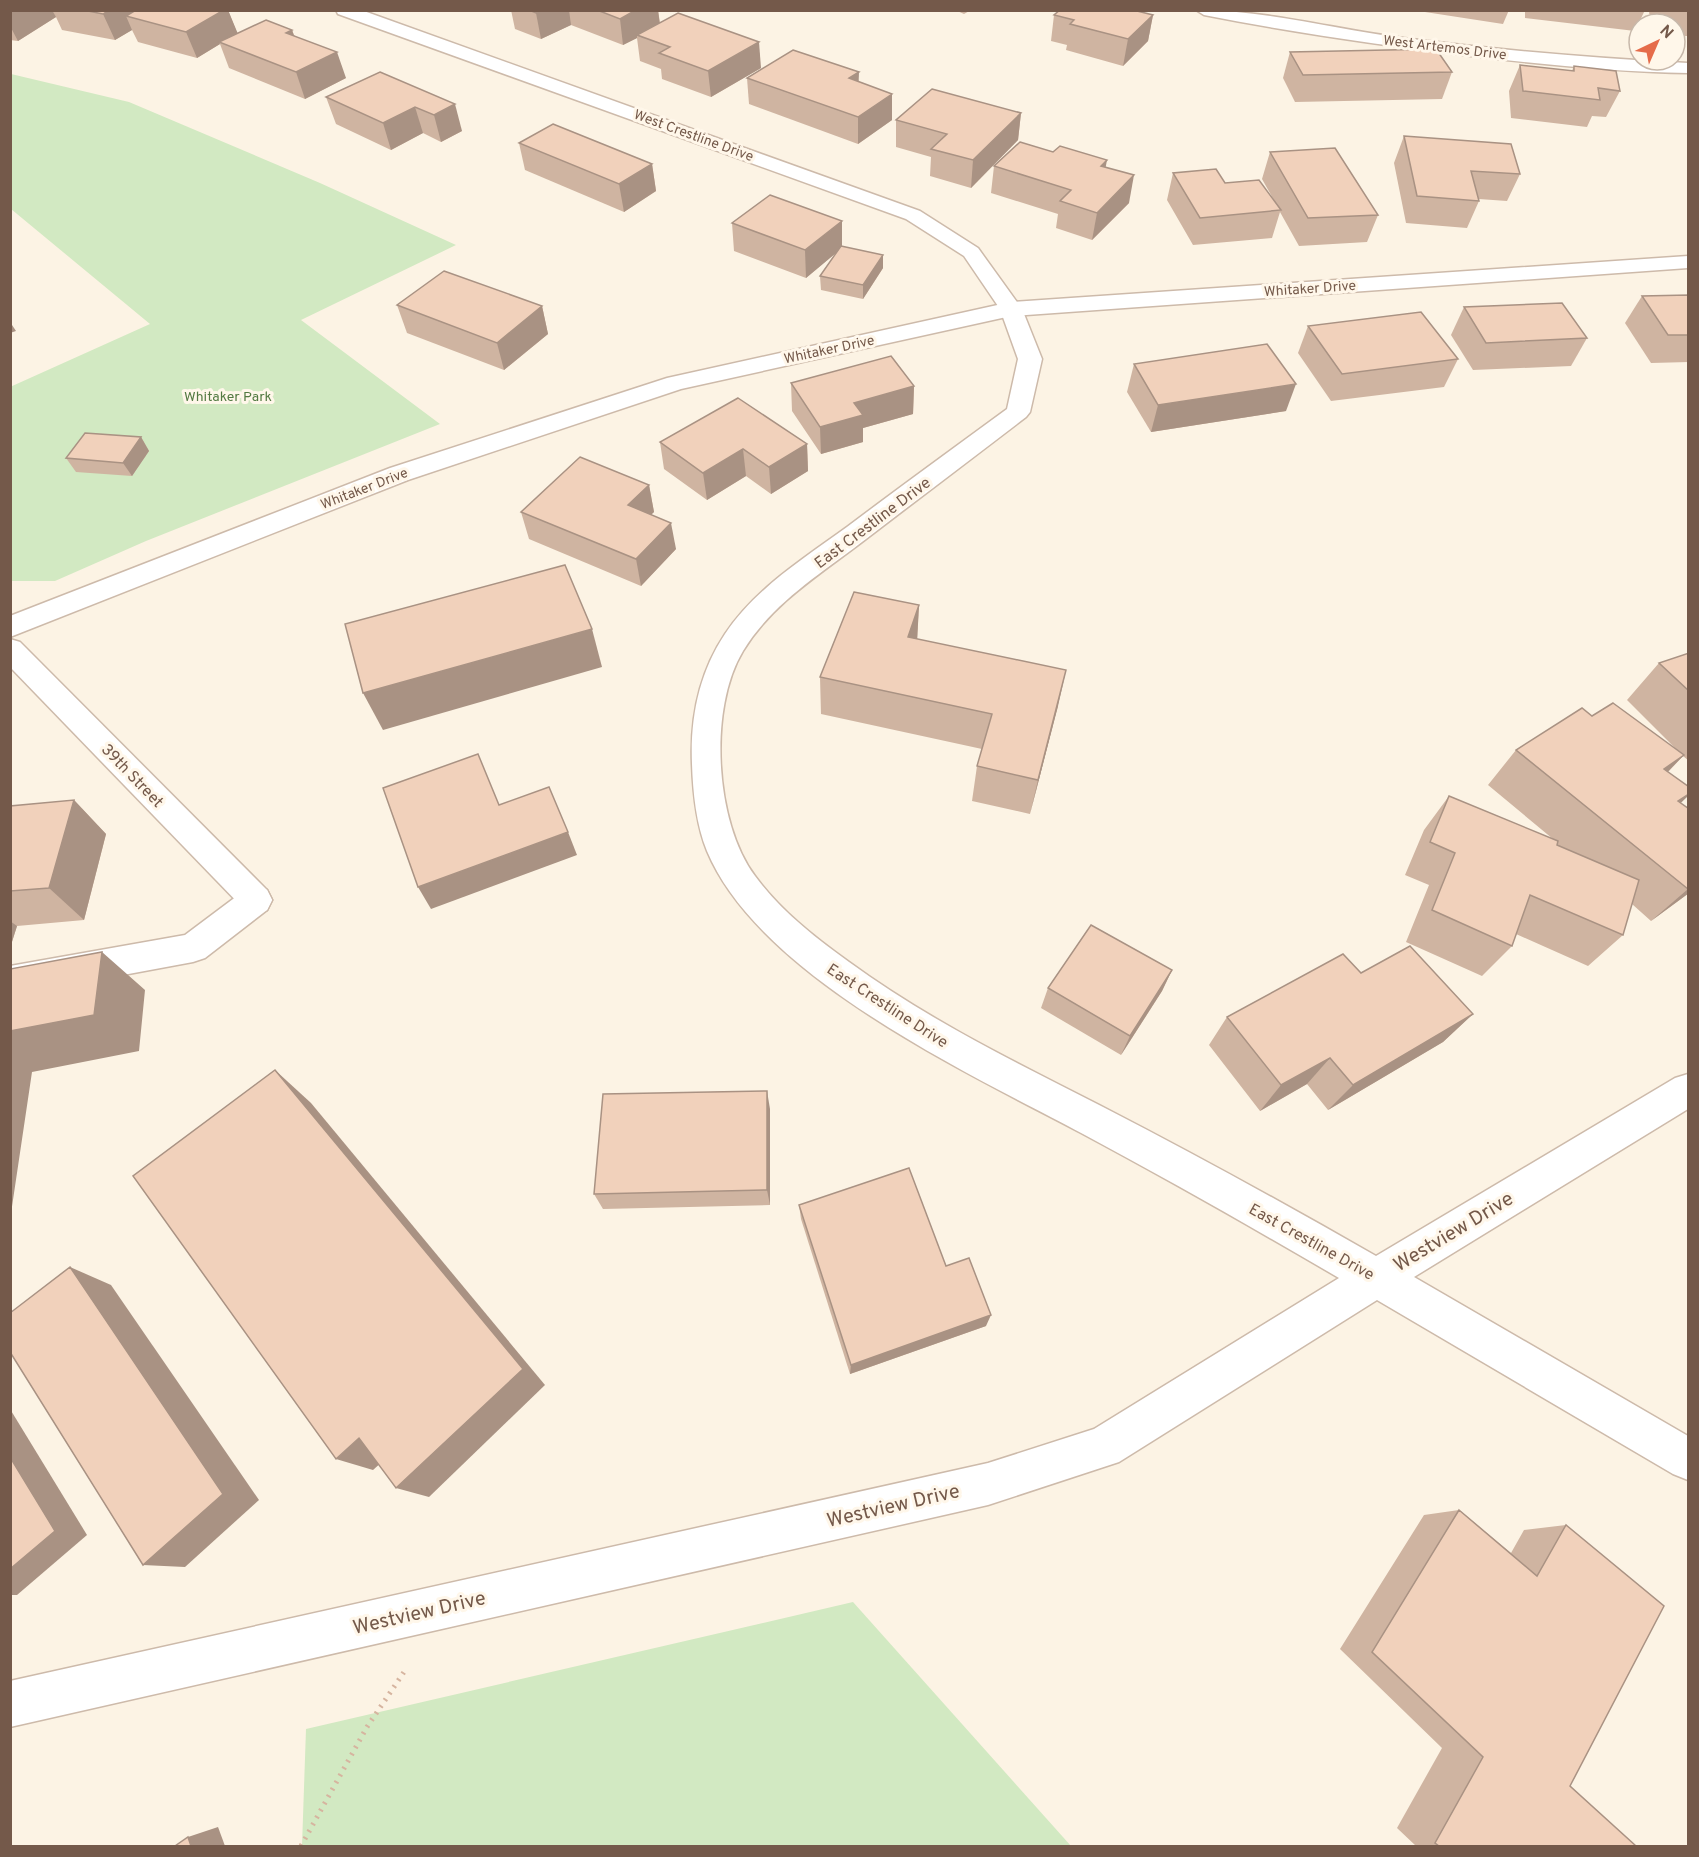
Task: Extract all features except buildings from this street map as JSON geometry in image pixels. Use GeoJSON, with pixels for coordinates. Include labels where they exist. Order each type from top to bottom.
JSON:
{"type":"FeatureCollection","features":[{"type":"Feature","properties":{"kind":"street","name":"West Crestline Drive"},"geometry":{"type":"LineString","coordinates":[[344,10],[914,215],[971,252],[1011,309]]}},
{"type":"Feature","properties":{"kind":"street","name":"West Artemos Drive"},"geometry":{"type":"LineString","coordinates":[[1204,10],[1334,33],[1555,61],[1689,68]]}},
{"type":"Feature","properties":{"kind":"street","name":"Whitaker Drive"},"geometry":{"type":"LineString","coordinates":[[10,627],[399,474],[675,383],[1011,309],[1689,262]]}},
{"type":"Feature","properties":{"kind":"street","name":"East Crestline Drive"},"geometry":{"type":"LineString","coordinates":[[1011,309],[1030,359],[1018,412],[772,596],[740,631],[718,672],[708,717],[706,769],[722,849],[742,884],[772,920],[857,988],[913,1024],[1135,1142],[1377,1277],[1689,1459]]}},
{"type":"Feature","properties":{"kind":"street","name":"39th Street"},"geometry":{"type":"LineString","coordinates":[[10,649],[256,900],[193,948],[10,981]]}},
{"type":"Feature","properties":{"kind":"street","name":"Westview Drive"},"geometry":{"type":"LineString","coordinates":[[10,1704],[988,1484],[1104,1447],[1377,1277],[1689,1090]]}},
{"type":"Feature","properties":{"kind":"path"},"geometry":{"type":"LineString","coordinates":[[301,1846],[367,1727],[451,1604]]}},
{"type":"Feature","properties":{"kind":"green space","name":"Whitaker Park"},"geometry":{"type":"Polygon","coordinates":[[[11,74],[129,102],[320,183],[456,245],[301,320],[440,424],[146,541],[55,581],[11,581],[10,387],[150,324],[11,209],[11,74]]]}},
{"type":"Feature","properties":{"kind":"green space"},"geometry":{"type":"Polygon","coordinates":[[[853,1602],[1071,1846],[302,1846],[306,1729],[853,1602]]]}}]}
